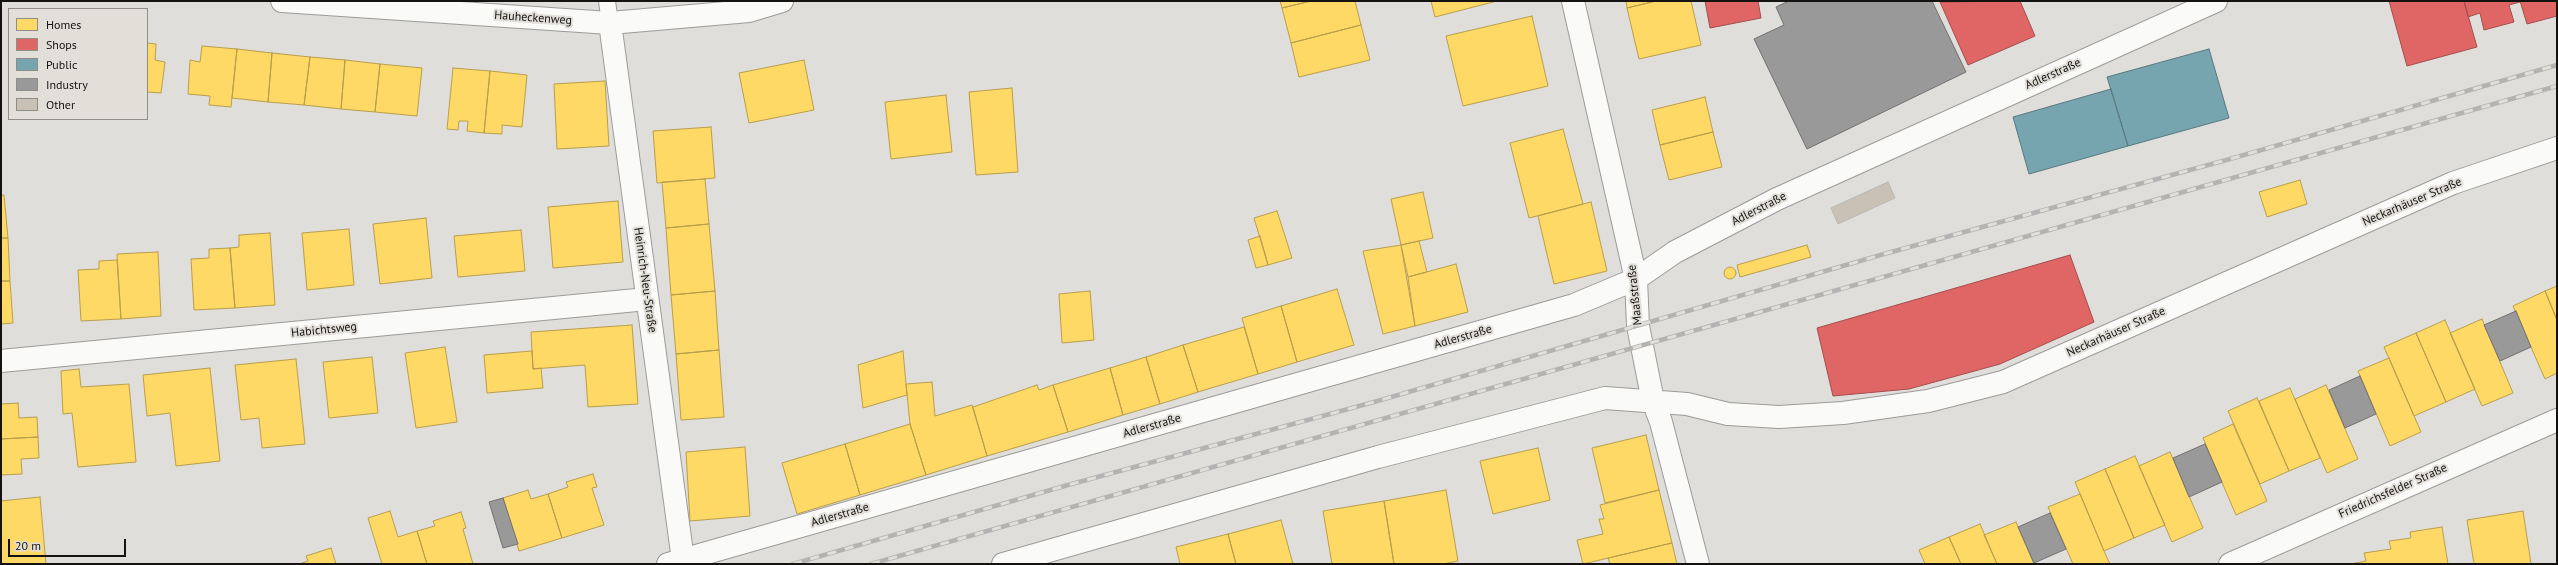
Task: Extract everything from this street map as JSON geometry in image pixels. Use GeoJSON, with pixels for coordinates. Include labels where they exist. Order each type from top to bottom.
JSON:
{"type":"FeatureCollection","features":[{"type":"Feature","properties":{"kind":"street","name":"Hauheckenweg"},"geometry":{"type":"LineString","coordinates":[[282,1],[610,23],[749,11],[782,1]]}},
{"type":"Feature","properties":{"kind":"street","name":"Maaßstraße"},"geometry":{"type":"LineString","coordinates":[[1574,1],[1636,279],[1638,326],[1653,401],[1661,422],[1698,564]]}},
{"type":"Feature","properties":{"kind":"street","name":"Adlerstraße"},"geometry":{"type":"LineString","coordinates":[[676,562],[1574,305],[1636,279],[1675,252],[1777,199],[2216,1]]}},
{"type":"Feature","properties":{"kind":"street","name":"Heinrich-Neu-Straße"},"geometry":{"type":"LineString","coordinates":[[610,23],[647,299],[676,562]]}},
{"type":"Feature","properties":{"kind":"street","name":"Neckarhäuser Straße"},"geometry":{"type":"LineString","coordinates":[[1653,401],[1687,404],[1728,414],[1779,417],[1842,413],[1928,401],[2003,382],[2453,183],[2557,148]]}},
{"type":"Feature","properties":{"kind":"street","name":"Habichtsweg"},"geometry":{"type":"LineString","coordinates":[[1,361],[647,299]]}},
{"type":"Feature","properties":{"kind":"street"},"geometry":{"type":"LineString","coordinates":[[1003,564],[1378,457],[1605,398],[1653,401]]}},
{"type":"Feature","properties":{"kind":"street","name":"Friedrichsfelder Straße"},"geometry":{"type":"LineString","coordinates":[[2230,564],[2557,420]]}},
{"type":"Feature","properties":{"kind":"lane","name":"Heinrich-Neu-Straße"},"geometry":{"type":"LineString","coordinates":[[607,1],[610,23]]}},
{"type":"Feature","properties":{"kind":"building: Homes"},"geometry":{"type":"Polygon","coordinates":[[[1280,1],[1311,1],[1282,8],[1280,1]]]}},
{"type":"Feature","properties":{"kind":"building: Homes"},"geometry":{"type":"Polygon","coordinates":[[[1311,1],[1355,1],[1361,25],[1291,43],[1282,8],[1311,1]]]}},
{"type":"Feature","properties":{"kind":"building: Homes"},"geometry":{"type":"Polygon","coordinates":[[[1431,1],[1497,1],[1435,17],[1431,1]]]}},
{"type":"Feature","properties":{"kind":"building: Homes"},"geometry":{"type":"Polygon","coordinates":[[[1626,1],[1656,1],[1627,8],[1626,1]]]}},
{"type":"Feature","properties":{"kind":"building: Homes"},"geometry":{"type":"Polygon","coordinates":[[[1656,1],[1691,1],[1701,45],[1639,59],[1627,8],[1656,1]]]}},
{"type":"Feature","properties":{"kind":"building: Homes"},"geometry":{"type":"Polygon","coordinates":[[[1532,16],[1548,86],[1463,106],[1446,36],[1532,16]]]}},
{"type":"Feature","properties":{"kind":"building: Homes"},"geometry":{"type":"Polygon","coordinates":[[[1361,25],[1370,60],[1299,77],[1291,43],[1361,25]]]}},
{"type":"Feature","properties":{"kind":"building: Homes"},"geometry":{"type":"Polygon","coordinates":[[[148,43],[156,44],[155,60],[165,62],[161,93],[148,92],[148,43]]]}},
{"type":"Feature","properties":{"kind":"building: Homes"},"geometry":{"type":"Polygon","coordinates":[[[202,46],[237,49],[231,107],[209,105],[210,96],[188,94],[190,60],[200,62],[202,46]]]}},
{"type":"Feature","properties":{"kind":"building: Homes"},"geometry":{"type":"Polygon","coordinates":[[[237,49],[272,53],[268,102],[232,98],[237,49]]]}},
{"type":"Feature","properties":{"kind":"building: Homes"},"geometry":{"type":"Polygon","coordinates":[[[272,53],[310,57],[304,105],[268,102],[272,53]]]}},
{"type":"Feature","properties":{"kind":"building: Homes"},"geometry":{"type":"Polygon","coordinates":[[[310,57],[345,60],[341,109],[304,105],[310,57]]]}},
{"type":"Feature","properties":{"kind":"building: Homes"},"geometry":{"type":"Polygon","coordinates":[[[345,60],[380,64],[375,112],[341,109],[345,60]]]}},
{"type":"Feature","properties":{"kind":"building: Homes"},"geometry":{"type":"Polygon","coordinates":[[[804,60],[814,110],[749,123],[739,73],[804,60]]]}},
{"type":"Feature","properties":{"kind":"building: Homes"},"geometry":{"type":"Polygon","coordinates":[[[380,64],[422,68],[417,116],[375,112],[380,64]]]}},
{"type":"Feature","properties":{"kind":"building: Homes"},"geometry":{"type":"Polygon","coordinates":[[[453,68],[490,71],[484,133],[467,131],[468,121],[459,121],[458,130],[447,129],[453,68]]]}},
{"type":"Feature","properties":{"kind":"building: Homes"},"geometry":{"type":"Polygon","coordinates":[[[490,71],[527,75],[522,127],[502,125],[502,134],[484,133],[490,71]]]}},
{"type":"Feature","properties":{"kind":"building: Homes"},"geometry":{"type":"Polygon","coordinates":[[[605,81],[609,146],[557,149],[554,84],[605,81]]]}},
{"type":"Feature","properties":{"kind":"building: Homes"},"geometry":{"type":"Polygon","coordinates":[[[1012,88],[1018,172],[976,175],[969,92],[1012,88]]]}},
{"type":"Feature","properties":{"kind":"building: Homes"},"geometry":{"type":"Polygon","coordinates":[[[946,95],[952,152],[891,159],[885,102],[946,95]]]}},
{"type":"Feature","properties":{"kind":"building: Homes"},"geometry":{"type":"Polygon","coordinates":[[[1705,97],[1713,132],[1660,145],[1652,110],[1705,97]]]}},
{"type":"Feature","properties":{"kind":"building: Homes"},"geometry":{"type":"Polygon","coordinates":[[[711,127],[715,178],[657,183],[653,131],[711,127]]]}},
{"type":"Feature","properties":{"kind":"building: Homes"},"geometry":{"type":"Polygon","coordinates":[[[1563,129],[1583,204],[1529,218],[1510,143],[1563,129]]]}},
{"type":"Feature","properties":{"kind":"building: Homes"},"geometry":{"type":"Polygon","coordinates":[[[1713,132],[1722,167],[1669,180],[1660,145],[1713,132]]]}},
{"type":"Feature","properties":{"kind":"building: Homes"},"geometry":{"type":"Polygon","coordinates":[[[705,179],[709,224],[666,228],[662,182],[705,179]]]}},
{"type":"Feature","properties":{"kind":"building: Homes"},"geometry":{"type":"Polygon","coordinates":[[[2300,180],[2307,204],[2267,217],[2259,192],[2300,180]]]}},
{"type":"Feature","properties":{"kind":"building: Homes"},"geometry":{"type":"Polygon","coordinates":[[[1423,192],[1433,238],[1401,245],[1391,199],[1423,192]]]}},
{"type":"Feature","properties":{"kind":"building: Homes"},"geometry":{"type":"Polygon","coordinates":[[[1,195],[4,195],[8,238],[1,238],[1,195]]]}},
{"type":"Feature","properties":{"kind":"building: Homes"},"geometry":{"type":"Polygon","coordinates":[[[618,201],[623,262],[553,268],[548,207],[618,201]]]}},
{"type":"Feature","properties":{"kind":"building: Homes"},"geometry":{"type":"Polygon","coordinates":[[[1591,202],[1607,271],[1554,284],[1538,216],[1591,202]]]}},
{"type":"Feature","properties":{"kind":"building: Homes"},"geometry":{"type":"Polygon","coordinates":[[[1277,211],[1292,258],[1268,265],[1254,218],[1277,211]]]}},
{"type":"Feature","properties":{"kind":"building: Homes"},"geometry":{"type":"Polygon","coordinates":[[[426,218],[432,278],[380,284],[373,224],[426,218]]]}},
{"type":"Feature","properties":{"kind":"building: Homes"},"geometry":{"type":"Polygon","coordinates":[[[709,224],[715,291],[671,295],[666,228],[709,224]]]}},
{"type":"Feature","properties":{"kind":"building: Homes"},"geometry":{"type":"Polygon","coordinates":[[[349,229],[354,285],[307,290],[302,233],[349,229]]]}},
{"type":"Feature","properties":{"kind":"building: Homes"},"geometry":{"type":"Polygon","coordinates":[[[521,230],[525,271],[458,277],[454,236],[521,230]]]}},
{"type":"Feature","properties":{"kind":"building: Homes"},"geometry":{"type":"Polygon","coordinates":[[[270,233],[275,305],[235,308],[230,248],[239,247],[239,235],[270,233]]]}},
{"type":"Feature","properties":{"kind":"building: Homes"},"geometry":{"type":"Polygon","coordinates":[[[1260,236],[1268,265],[1256,268],[1248,240],[1260,236]]]}},
{"type":"Feature","properties":{"kind":"building: Homes"},"geometry":{"type":"Polygon","coordinates":[[[1,238],[8,238],[10,281],[1,281],[1,238]]]}},
{"type":"Feature","properties":{"kind":"building: Homes"},"geometry":{"type":"Polygon","coordinates":[[[1419,241],[1427,272],[1408,277],[1401,245],[1419,241]]]}},
{"type":"Feature","properties":{"kind":"building: Homes"},"geometry":{"type":"Polygon","coordinates":[[[1401,245],[1415,326],[1383,334],[1363,251],[1401,245]]]}},
{"type":"Feature","properties":{"kind":"building: Homes"},"geometry":{"type":"Polygon","coordinates":[[[1807,245],[1811,257],[1740,277],[1737,265],[1807,245]]]}},
{"type":"Feature","properties":{"kind":"building: Homes"},"geometry":{"type":"Polygon","coordinates":[[[230,248],[235,308],[194,310],[191,259],[209,258],[209,249],[230,248]]]}},
{"type":"Feature","properties":{"kind":"building: Homes"},"geometry":{"type":"Polygon","coordinates":[[[158,252],[161,316],[121,319],[117,254],[158,252]]]}},
{"type":"Feature","properties":{"kind":"building: Homes"},"geometry":{"type":"Polygon","coordinates":[[[117,260],[121,319],[81,321],[78,270],[99,269],[99,261],[117,260]]]}},
{"type":"Feature","properties":{"kind":"building: Homes"},"geometry":{"type":"Polygon","coordinates":[[[1456,264],[1468,312],[1415,326],[1408,277],[1456,264]]]}},
{"type":"Feature","properties":{"kind":"building: Homes"},"geometry":{"type":"Polygon","coordinates":[[[1728,267],[1732,267],[1736,273],[1732,279],[1728,279],[1724,275],[1724,271],[1728,267]]]}},
{"type":"Feature","properties":{"kind":"building: Homes"},"geometry":{"type":"Polygon","coordinates":[[[1,281],[10,281],[13,323],[1,324],[1,281]]]}},
{"type":"Feature","properties":{"kind":"building: Homes"},"geometry":{"type":"Polygon","coordinates":[[[2557,286],[2557,320],[2545,291],[2557,286]]]}},
{"type":"Feature","properties":{"kind":"building: Homes"},"geometry":{"type":"Polygon","coordinates":[[[1337,289],[1354,345],[1297,362],[1281,306],[1337,289]]]}},
{"type":"Feature","properties":{"kind":"building: Homes"},"geometry":{"type":"Polygon","coordinates":[[[715,291],[719,350],[676,354],[671,295],[715,291]]]}},
{"type":"Feature","properties":{"kind":"building: Homes"},"geometry":{"type":"Polygon","coordinates":[[[1090,291],[1094,340],[1062,343],[1059,294],[1090,291]]]}},
{"type":"Feature","properties":{"kind":"building: Homes"},"geometry":{"type":"Polygon","coordinates":[[[2545,291],[2557,320],[2557,373],[2545,379],[2513,306],[2545,291]]]}},
{"type":"Feature","properties":{"kind":"building: Homes"},"geometry":{"type":"Polygon","coordinates":[[[1281,306],[1297,362],[1258,374],[1242,318],[1281,306]]]}},
{"type":"Feature","properties":{"kind":"building: Homes"},"geometry":{"type":"Polygon","coordinates":[[[2482,319],[2513,393],[2482,406],[2450,333],[2482,319]]]}},
{"type":"Feature","properties":{"kind":"building: Homes"},"geometry":{"type":"Polygon","coordinates":[[[2445,320],[2475,389],[2446,402],[2416,333],[2445,320]]]}},
{"type":"Feature","properties":{"kind":"building: Homes"},"geometry":{"type":"Polygon","coordinates":[[[632,325],[638,404],[588,407],[585,365],[533,369],[531,332],[632,325]]]}},
{"type":"Feature","properties":{"kind":"building: Homes"},"geometry":{"type":"Polygon","coordinates":[[[1244,327],[1258,374],[1198,392],[1183,345],[1244,327]]]}},
{"type":"Feature","properties":{"kind":"building: Homes"},"geometry":{"type":"Polygon","coordinates":[[[2416,333],[2446,402],[2414,416],[2384,347],[2416,333]]]}},
{"type":"Feature","properties":{"kind":"building: Homes"},"geometry":{"type":"Polygon","coordinates":[[[1183,345],[1198,392],[1160,404],[1146,357],[1183,345]]]}},
{"type":"Feature","properties":{"kind":"building: Homes"},"geometry":{"type":"Polygon","coordinates":[[[445,347],[457,422],[416,428],[405,353],[445,347]]]}},
{"type":"Feature","properties":{"kind":"building: Homes"},"geometry":{"type":"Polygon","coordinates":[[[719,350],[724,417],[681,420],[676,354],[719,350]]]}},
{"type":"Feature","properties":{"kind":"building: Homes"},"geometry":{"type":"Polygon","coordinates":[[[532,351],[533,369],[541,368],[543,388],[487,393],[484,355],[532,351]]]}},
{"type":"Feature","properties":{"kind":"building: Homes"},"geometry":{"type":"Polygon","coordinates":[[[903,351],[907,395],[863,408],[858,365],[903,351]]]}},
{"type":"Feature","properties":{"kind":"building: Homes"},"geometry":{"type":"Polygon","coordinates":[[[372,357],[378,413],[329,418],[323,362],[372,357]]]}},
{"type":"Feature","properties":{"kind":"building: Homes"},"geometry":{"type":"Polygon","coordinates":[[[1146,357],[1160,404],[1123,415],[1110,368],[1146,357]]]}},
{"type":"Feature","properties":{"kind":"building: Homes"},"geometry":{"type":"Polygon","coordinates":[[[2389,358],[2421,432],[2390,446],[2358,371],[2389,358]]]}},
{"type":"Feature","properties":{"kind":"building: Homes"},"geometry":{"type":"Polygon","coordinates":[[[296,359],[305,444],[262,448],[259,418],[241,420],[235,365],[296,359]]]}},
{"type":"Feature","properties":{"kind":"building: Homes"},"geometry":{"type":"Polygon","coordinates":[[[210,368],[220,461],[176,466],[170,413],[147,416],[143,375],[210,368]]]}},
{"type":"Feature","properties":{"kind":"building: Homes"},"geometry":{"type":"Polygon","coordinates":[[[1110,368],[1123,415],[1068,432],[1053,385],[1110,368]]]}},
{"type":"Feature","properties":{"kind":"building: Homes"},"geometry":{"type":"Polygon","coordinates":[[[79,369],[81,387],[129,384],[136,462],[78,467],[72,413],[63,414],[61,371],[79,369]]]}},
{"type":"Feature","properties":{"kind":"building: Homes"},"geometry":{"type":"Polygon","coordinates":[[[932,382],[935,416],[972,405],[987,456],[926,475],[910,424],[906,384],[932,382]]]}},
{"type":"Feature","properties":{"kind":"building: Homes"},"geometry":{"type":"Polygon","coordinates":[[[1037,385],[1039,390],[1053,385],[1068,432],[987,456],[973,407],[1037,385]]]}},
{"type":"Feature","properties":{"kind":"building: Homes"},"geometry":{"type":"Polygon","coordinates":[[[2326,385],[2358,459],[2327,473],[2295,399],[2326,385]]]}},
{"type":"Feature","properties":{"kind":"building: Homes"},"geometry":{"type":"Polygon","coordinates":[[[2290,388],[2320,458],[2289,471],[2259,401],[2290,388]]]}},
{"type":"Feature","properties":{"kind":"building: Homes"},"geometry":{"type":"Polygon","coordinates":[[[2257,398],[2289,471],[2260,484],[2228,411],[2257,398]]]}},
{"type":"Feature","properties":{"kind":"building: Homes"},"geometry":{"type":"Polygon","coordinates":[[[18,403],[19,418],[37,417],[38,437],[1,439],[1,404],[18,403]]]}},
{"type":"Feature","properties":{"kind":"building: Homes"},"geometry":{"type":"Polygon","coordinates":[[[910,424],[926,475],[860,495],[845,444],[910,424]]]}},
{"type":"Feature","properties":{"kind":"building: Homes"},"geometry":{"type":"Polygon","coordinates":[[[2233,424],[2267,501],[2236,515],[2203,438],[2233,424]]]}},
{"type":"Feature","properties":{"kind":"building: Homes"},"geometry":{"type":"Polygon","coordinates":[[[1646,435],[1659,490],[1605,503],[1592,448],[1646,435]]]}},
{"type":"Feature","properties":{"kind":"building: Homes"},"geometry":{"type":"Polygon","coordinates":[[[38,437],[39,458],[21,459],[22,474],[1,475],[1,439],[38,437]]]}},
{"type":"Feature","properties":{"kind":"building: Homes"},"geometry":{"type":"Polygon","coordinates":[[[845,444],[860,495],[797,514],[782,463],[845,444]]]}},
{"type":"Feature","properties":{"kind":"building: Homes"},"geometry":{"type":"Polygon","coordinates":[[[745,447],[750,516],[690,521],[686,452],[745,447]]]}},
{"type":"Feature","properties":{"kind":"building: Homes"},"geometry":{"type":"Polygon","coordinates":[[[1538,448],[1550,500],[1493,514],[1480,461],[1538,448]]]}},
{"type":"Feature","properties":{"kind":"building: Homes"},"geometry":{"type":"Polygon","coordinates":[[[2170,452],[2203,528],[2172,542],[2139,466],[2170,452]]]}},
{"type":"Feature","properties":{"kind":"building: Homes"},"geometry":{"type":"Polygon","coordinates":[[[2135,456],[2165,525],[2134,538],[2105,469],[2135,456]]]}},
{"type":"Feature","properties":{"kind":"building: Homes"},"geometry":{"type":"Polygon","coordinates":[[[2105,469],[2134,538],[2104,551],[2075,482],[2105,469]]]}},
{"type":"Feature","properties":{"kind":"building: Homes"},"geometry":{"type":"Polygon","coordinates":[[[593,474],[597,487],[592,488],[604,525],[562,538],[548,494],[568,487],[566,482],[593,474]]]}},
{"type":"Feature","properties":{"kind":"building: Homes"},"geometry":{"type":"Polygon","coordinates":[[[528,490],[531,499],[548,494],[562,538],[519,551],[503,498],[528,490]]]}},
{"type":"Feature","properties":{"kind":"building: Homes"},"geometry":{"type":"Polygon","coordinates":[[[1446,490],[1458,561],[1443,564],[1394,564],[1384,501],[1446,490]]]}},
{"type":"Feature","properties":{"kind":"building: Homes"},"geometry":{"type":"Polygon","coordinates":[[[1659,490],[1672,543],[1583,564],[1577,540],[1603,534],[1599,519],[1604,519],[1600,505],[1659,490]]]}},
{"type":"Feature","properties":{"kind":"building: Homes"},"geometry":{"type":"Polygon","coordinates":[[[2080,494],[2110,564],[2073,564],[2048,507],[2080,494]]]}},
{"type":"Feature","properties":{"kind":"building: Homes"},"geometry":{"type":"Polygon","coordinates":[[[40,497],[46,564],[1,564],[1,501],[40,497]]]}},
{"type":"Feature","properties":{"kind":"building: Homes"},"geometry":{"type":"Polygon","coordinates":[[[1384,501],[1394,564],[1332,564],[1323,511],[1384,501]]]}},
{"type":"Feature","properties":{"kind":"building: Homes"},"geometry":{"type":"Polygon","coordinates":[[[390,511],[398,537],[417,531],[427,564],[382,564],[368,518],[390,511]]]}},
{"type":"Feature","properties":{"kind":"building: Homes"},"geometry":{"type":"Polygon","coordinates":[[[2523,511],[2531,564],[2474,564],[2467,520],[2523,511]]]}},
{"type":"Feature","properties":{"kind":"building: Homes"},"geometry":{"type":"Polygon","coordinates":[[[461,512],[466,528],[463,529],[473,564],[427,564],[417,531],[435,526],[433,521],[461,512]]]}},
{"type":"Feature","properties":{"kind":"building: Homes"},"geometry":{"type":"Polygon","coordinates":[[[1281,520],[1293,564],[1236,564],[1228,534],[1281,520]]]}},
{"type":"Feature","properties":{"kind":"building: Homes"},"geometry":{"type":"Polygon","coordinates":[[[2016,522],[2034,564],[1997,564],[1984,535],[2016,522]]]}},
{"type":"Feature","properties":{"kind":"building: Homes"},"geometry":{"type":"Polygon","coordinates":[[[1980,524],[1997,564],[1961,564],[1949,537],[1980,524]]]}},
{"type":"Feature","properties":{"kind":"building: Homes"},"geometry":{"type":"Polygon","coordinates":[[[2442,527],[2448,564],[2350,564],[2366,561],[2364,553],[2391,549],[2389,541],[2411,538],[2410,532],[2442,527]]]}},
{"type":"Feature","properties":{"kind":"building: Homes"},"geometry":{"type":"Polygon","coordinates":[[[1228,534],[1236,564],[1180,564],[1176,547],[1228,534]]]}},
{"type":"Feature","properties":{"kind":"building: Homes"},"geometry":{"type":"Polygon","coordinates":[[[1949,537],[1961,564],[1925,564],[1919,550],[1949,537]]]}},
{"type":"Feature","properties":{"kind":"building: Homes"},"geometry":{"type":"Polygon","coordinates":[[[1672,543],[1677,564],[1610,564],[1608,558],[1672,543]]]}},
{"type":"Feature","properties":{"kind":"building: Homes"},"geometry":{"type":"Polygon","coordinates":[[[331,548],[336,564],[299,564],[308,561],[306,556],[331,548]]]}},
{"type":"Feature","properties":{"kind":"building: Shops"},"geometry":{"type":"Polygon","coordinates":[[[1705,1],[1758,1],[1761,18],[1710,28],[1705,1]]]}},
{"type":"Feature","properties":{"kind":"building: Shops"},"geometry":{"type":"Polygon","coordinates":[[[2020,1],[2035,36],[1968,65],[1940,2],[2020,1]]]}},
{"type":"Feature","properties":{"kind":"building: Shops"},"geometry":{"type":"Polygon","coordinates":[[[2389,1],[2464,1],[2477,47],[2407,66],[2389,1]]]}},
{"type":"Feature","properties":{"kind":"building: Shops"},"geometry":{"type":"Polygon","coordinates":[[[2464,1],[2520,2],[2509,5],[2514,22],[2484,30],[2480,13],[2468,17],[2464,1]]]}},
{"type":"Feature","properties":{"kind":"building: Shops"},"geometry":{"type":"Polygon","coordinates":[[[2520,1],[2557,1],[2557,16],[2527,24],[2520,1]]]}},
{"type":"Feature","properties":{"kind":"building: Shops"},"geometry":{"type":"Polygon","coordinates":[[[2070,255],[2094,322],[2000,364],[1909,389],[1833,396],[1817,328],[2070,255]]]}},
{"type":"Feature","properties":{"kind":"building: Public"},"geometry":{"type":"Polygon","coordinates":[[[2209,49],[2229,118],[2128,146],[2107,77],[2209,49]]]}},
{"type":"Feature","properties":{"kind":"building: Public"},"geometry":{"type":"Polygon","coordinates":[[[2111,89],[2128,146],[2029,174],[2013,117],[2111,89]]]}},
{"type":"Feature","properties":{"kind":"building: Industry"},"geometry":{"type":"Polygon","coordinates":[[[1789,1],[1932,1],[1966,72],[1807,149],[1754,39],[1784,25],[1776,7],[1789,1]]]}},
{"type":"Feature","properties":{"kind":"building: Industry"},"geometry":{"type":"Polygon","coordinates":[[[2516,311],[2531,347],[2500,361],[2484,325],[2516,311]]]}},
{"type":"Feature","properties":{"kind":"building: Industry"},"geometry":{"type":"Polygon","coordinates":[[[2360,376],[2376,414],[2345,428],[2329,390],[2360,376]]]}},
{"type":"Feature","properties":{"kind":"building: Industry"},"geometry":{"type":"Polygon","coordinates":[[[2205,444],[2222,482],[2189,497],[2173,458],[2205,444]]]}},
{"type":"Feature","properties":{"kind":"building: Industry"},"geometry":{"type":"Polygon","coordinates":[[[503,498],[518,544],[503,548],[489,502],[503,498]]]}},
{"type":"Feature","properties":{"kind":"building: Industry"},"geometry":{"type":"Polygon","coordinates":[[[2050,513],[2066,549],[2034,563],[2018,527],[2050,513]]]}},
{"type":"Feature","properties":{"kind":"building: Other"},"geometry":{"type":"Polygon","coordinates":[[[1888,182],[1895,198],[1838,224],[1831,208],[1888,182]]]}},
{"type":"Feature","properties":{"kind":"railway"},"geometry":{"type":"LineString","coordinates":[[793,564],[1068,485],[1374,402],[1884,254],[2230,159],[2557,65]]}},
{"type":"Feature","properties":{"kind":"railway"},"geometry":{"type":"LineString","coordinates":[[871,564],[2557,86]]}}]}
